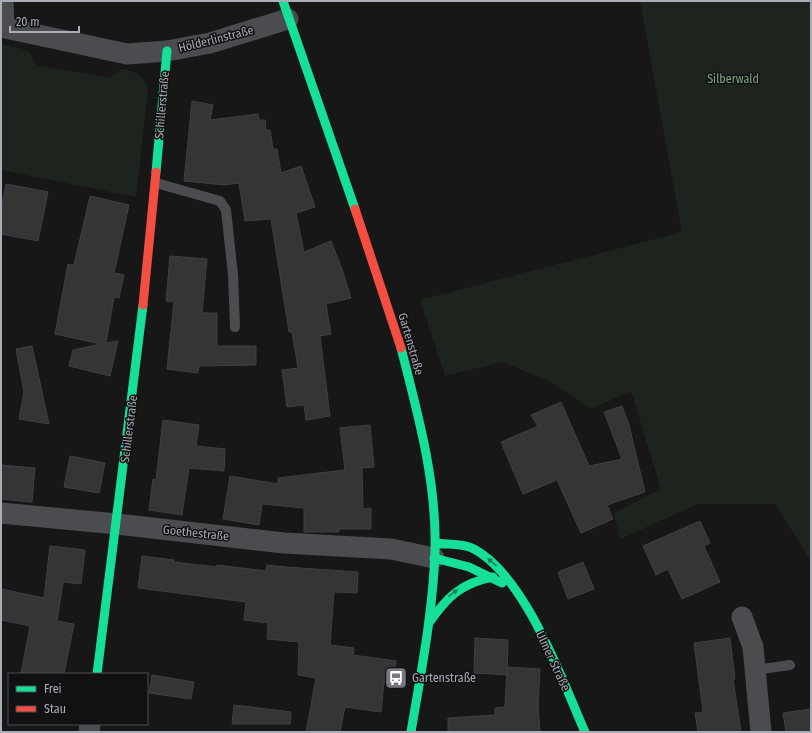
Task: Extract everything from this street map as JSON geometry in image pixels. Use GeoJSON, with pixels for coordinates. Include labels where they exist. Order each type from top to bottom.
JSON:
{"type":"FeatureCollection","features":[{"type":"Feature","properties":{"kind":"main road","name":"Gartenstraße"},"geometry":{"type":"LineString","coordinates":[[286,10],[379,280],[401,349],[425,444],[433,507],[435,551],[429,622],[411,732]]}},
{"type":"Feature","properties":{"kind":"main road","name":"Schillerstraße"},"geometry":{"type":"LineString","coordinates":[[97,673],[117,524],[156,183],[167,51]]}},
{"type":"Feature","properties":{"kind":"main road","name":"Ulmer Straße"},"geometry":{"type":"LineString","coordinates":[[435,551],[472,548],[497,565],[517,592],[532,616],[585,732]]}},
{"type":"Feature","properties":{"kind":"main road","name":"Ulmer Straße"},"geometry":{"type":"LineString","coordinates":[[435,551],[493,577],[517,592]]}},
{"type":"Feature","properties":{"kind":"main road"},"geometry":{"type":"LineString","coordinates":[[429,622],[449,596],[463,585],[477,580],[493,577]]}},
{"type":"Feature","properties":{"kind":"street"},"geometry":{"type":"LineString","coordinates":[[2,27],[3,1]]}},
{"type":"Feature","properties":{"kind":"street","name":"Hölderlinstraße"},"geometry":{"type":"LineString","coordinates":[[2,27],[127,54],[167,51],[210,43],[286,10]]}},
{"type":"Feature","properties":{"kind":"street","name":"Goethestraße"},"geometry":{"type":"LineString","coordinates":[[1,513],[117,524],[284,543],[435,551]]}},
{"type":"Feature","properties":{"kind":"street"},"geometry":{"type":"LineString","coordinates":[[742,616],[753,647],[761,732]]}},
{"type":"Feature","properties":{"kind":"lane"},"geometry":{"type":"LineString","coordinates":[[156,183],[220,201],[226,210],[233,275],[235,327]]}},
{"type":"Feature","properties":{"kind":"lane"},"geometry":{"type":"LineString","coordinates":[[755,670],[790,665]]}},
{"type":"Feature","properties":{"kind":"green space","name":"Silberwald"},"geometry":{"type":"Polygon","coordinates":[[[640,1],[811,1],[811,561],[775,504],[698,504],[620,539],[614,513],[661,489],[631,391],[591,409],[549,381],[502,362],[445,376],[420,300],[682,232],[640,1]]]}},
{"type":"Feature","properties":{"kind":"green space"},"geometry":{"type":"Polygon","coordinates":[[[1,44],[29,51],[36,65],[110,78],[121,69],[131,71],[142,78],[148,91],[136,197],[1,170],[1,44]]]}},
{"type":"Feature","properties":{"kind":"building"},"geometry":{"type":"Polygon","coordinates":[[[192,101],[213,105],[210,120],[258,114],[259,120],[265,120],[266,130],[270,130],[273,149],[277,149],[281,173],[301,166],[315,207],[296,213],[304,252],[331,241],[351,298],[326,304],[331,334],[320,336],[330,416],[306,420],[304,405],[287,407],[282,370],[298,368],[292,332],[289,332],[271,219],[245,221],[239,183],[224,185],[184,181],[192,101]]]}},
{"type":"Feature","properties":{"kind":"building"},"geometry":{"type":"Polygon","coordinates":[[[6,184],[48,192],[38,241],[1,234],[1,210],[6,184]]]}},
{"type":"Feature","properties":{"kind":"building"},"geometry":{"type":"Polygon","coordinates":[[[90,196],[129,205],[114,273],[124,275],[119,298],[114,297],[106,343],[118,341],[110,376],[69,366],[73,350],[101,344],[55,334],[68,264],[74,265],[90,196]]]}},
{"type":"Feature","properties":{"kind":"building"},"geometry":{"type":"Polygon","coordinates":[[[170,256],[207,259],[202,313],[217,313],[217,346],[256,346],[256,365],[199,366],[198,373],[167,369],[174,302],[166,301],[170,256]]]}},
{"type":"Feature","properties":{"kind":"building"},"geometry":{"type":"Polygon","coordinates":[[[32,346],[49,424],[19,419],[24,392],[16,349],[32,346]]]}},
{"type":"Feature","properties":{"kind":"building"},"geometry":{"type":"Polygon","coordinates":[[[561,402],[589,466],[622,459],[604,412],[622,406],[629,425],[645,492],[607,505],[613,519],[581,533],[557,480],[523,494],[501,442],[538,426],[531,415],[561,402]]]}},
{"type":"Feature","properties":{"kind":"building"},"geometry":{"type":"Polygon","coordinates":[[[163,420],[199,425],[196,446],[225,449],[224,471],[189,468],[182,515],[149,510],[153,479],[156,480],[163,420]]]}},
{"type":"Feature","properties":{"kind":"building"},"geometry":{"type":"Polygon","coordinates":[[[370,425],[374,467],[362,468],[363,509],[371,508],[371,529],[339,529],[339,532],[304,532],[304,508],[262,504],[259,525],[223,519],[230,476],[278,484],[278,478],[345,470],[340,428],[370,425]]]}},
{"type":"Feature","properties":{"kind":"building"},"geometry":{"type":"Polygon","coordinates":[[[70,456],[105,463],[99,493],[64,487],[70,456]]]}},
{"type":"Feature","properties":{"kind":"building"},"geometry":{"type":"Polygon","coordinates":[[[1,465],[35,468],[32,502],[1,499],[1,465]]]}},
{"type":"Feature","properties":{"kind":"building"},"geometry":{"type":"Polygon","coordinates":[[[700,521],[710,543],[704,546],[720,582],[682,599],[668,569],[656,575],[643,546],[700,521]]]}},
{"type":"Feature","properties":{"kind":"building"},"geometry":{"type":"Polygon","coordinates":[[[50,546],[85,550],[81,584],[63,582],[57,621],[74,624],[64,673],[21,673],[30,626],[1,620],[1,589],[44,598],[50,546]]]}},
{"type":"Feature","properties":{"kind":"building"},"geometry":{"type":"Polygon","coordinates":[[[142,556],[174,560],[174,562],[217,567],[217,565],[266,571],[267,565],[358,572],[357,593],[334,592],[330,645],[354,648],[353,655],[396,661],[393,683],[384,682],[381,712],[345,707],[340,732],[306,732],[316,678],[298,675],[299,642],[267,639],[268,623],[244,620],[246,602],[138,588],[142,556]]]}},
{"type":"Feature","properties":{"kind":"building"},"geometry":{"type":"Polygon","coordinates":[[[583,562],[594,589],[568,599],[558,572],[583,562]]]}},
{"type":"Feature","properties":{"kind":"building"},"geometry":{"type":"Polygon","coordinates":[[[475,638],[508,640],[507,675],[474,673],[475,638]]]}},
{"type":"Feature","properties":{"kind":"building"},"geometry":{"type":"Polygon","coordinates":[[[730,638],[735,679],[733,679],[741,732],[698,732],[695,713],[703,712],[694,643],[730,638]]]}},
{"type":"Feature","properties":{"kind":"building"},"geometry":{"type":"Polygon","coordinates":[[[507,667],[540,669],[538,705],[540,732],[448,732],[448,718],[495,715],[495,708],[505,707],[507,667]]]}},
{"type":"Feature","properties":{"kind":"building"},"geometry":{"type":"Polygon","coordinates":[[[152,675],[194,682],[191,699],[149,693],[152,675]]]}},
{"type":"Feature","properties":{"kind":"building"},"geometry":{"type":"Polygon","coordinates":[[[234,705],[291,712],[290,724],[232,724],[234,705]]]}},
{"type":"Feature","properties":{"kind":"building"},"geometry":{"type":"Polygon","coordinates":[[[811,709],[811,732],[786,732],[783,713],[811,709]]]}},
{"type":"Feature","properties":{"kind":"traffic: fast"},"geometry":{"type":"LineString","coordinates":[[283,1],[355,209]]}},
{"type":"Feature","properties":{"kind":"traffic: fast"},"geometry":{"type":"LineString","coordinates":[[156,172],[167,51]]}},
{"type":"Feature","properties":{"kind":"traffic: fast"},"geometry":{"type":"LineString","coordinates":[[97,673],[143,305]]}},
{"type":"Feature","properties":{"kind":"traffic: fast"},"geometry":{"type":"LineString","coordinates":[[401,348],[420,423],[430,474],[435,525],[432,597],[411,732]]}},
{"type":"Feature","properties":{"kind":"traffic: fast"},"geometry":{"type":"LineString","coordinates":[[435,543],[460,545],[474,549],[493,563],[510,582],[526,605],[540,632],[585,732]]}},
{"type":"Feature","properties":{"kind":"traffic: fast"},"geometry":{"type":"LineString","coordinates":[[434,558],[469,567],[502,583]]}},
{"type":"Feature","properties":{"kind":"traffic: fast"},"geometry":{"type":"LineString","coordinates":[[429,623],[442,606],[456,592],[472,583],[493,577]]}},
{"type":"Feature","properties":{"kind":"traffic: jam"},"geometry":{"type":"LineString","coordinates":[[143,305],[156,172]]}},
{"type":"Feature","properties":{"kind":"traffic: jam"},"geometry":{"type":"LineString","coordinates":[[355,209],[401,348]]}},
{"type":"Feature","properties":{"kind":"place","name":"Gartenstraße"},"geometry":{"type":"Point","coordinates":[396,678]}}]}
